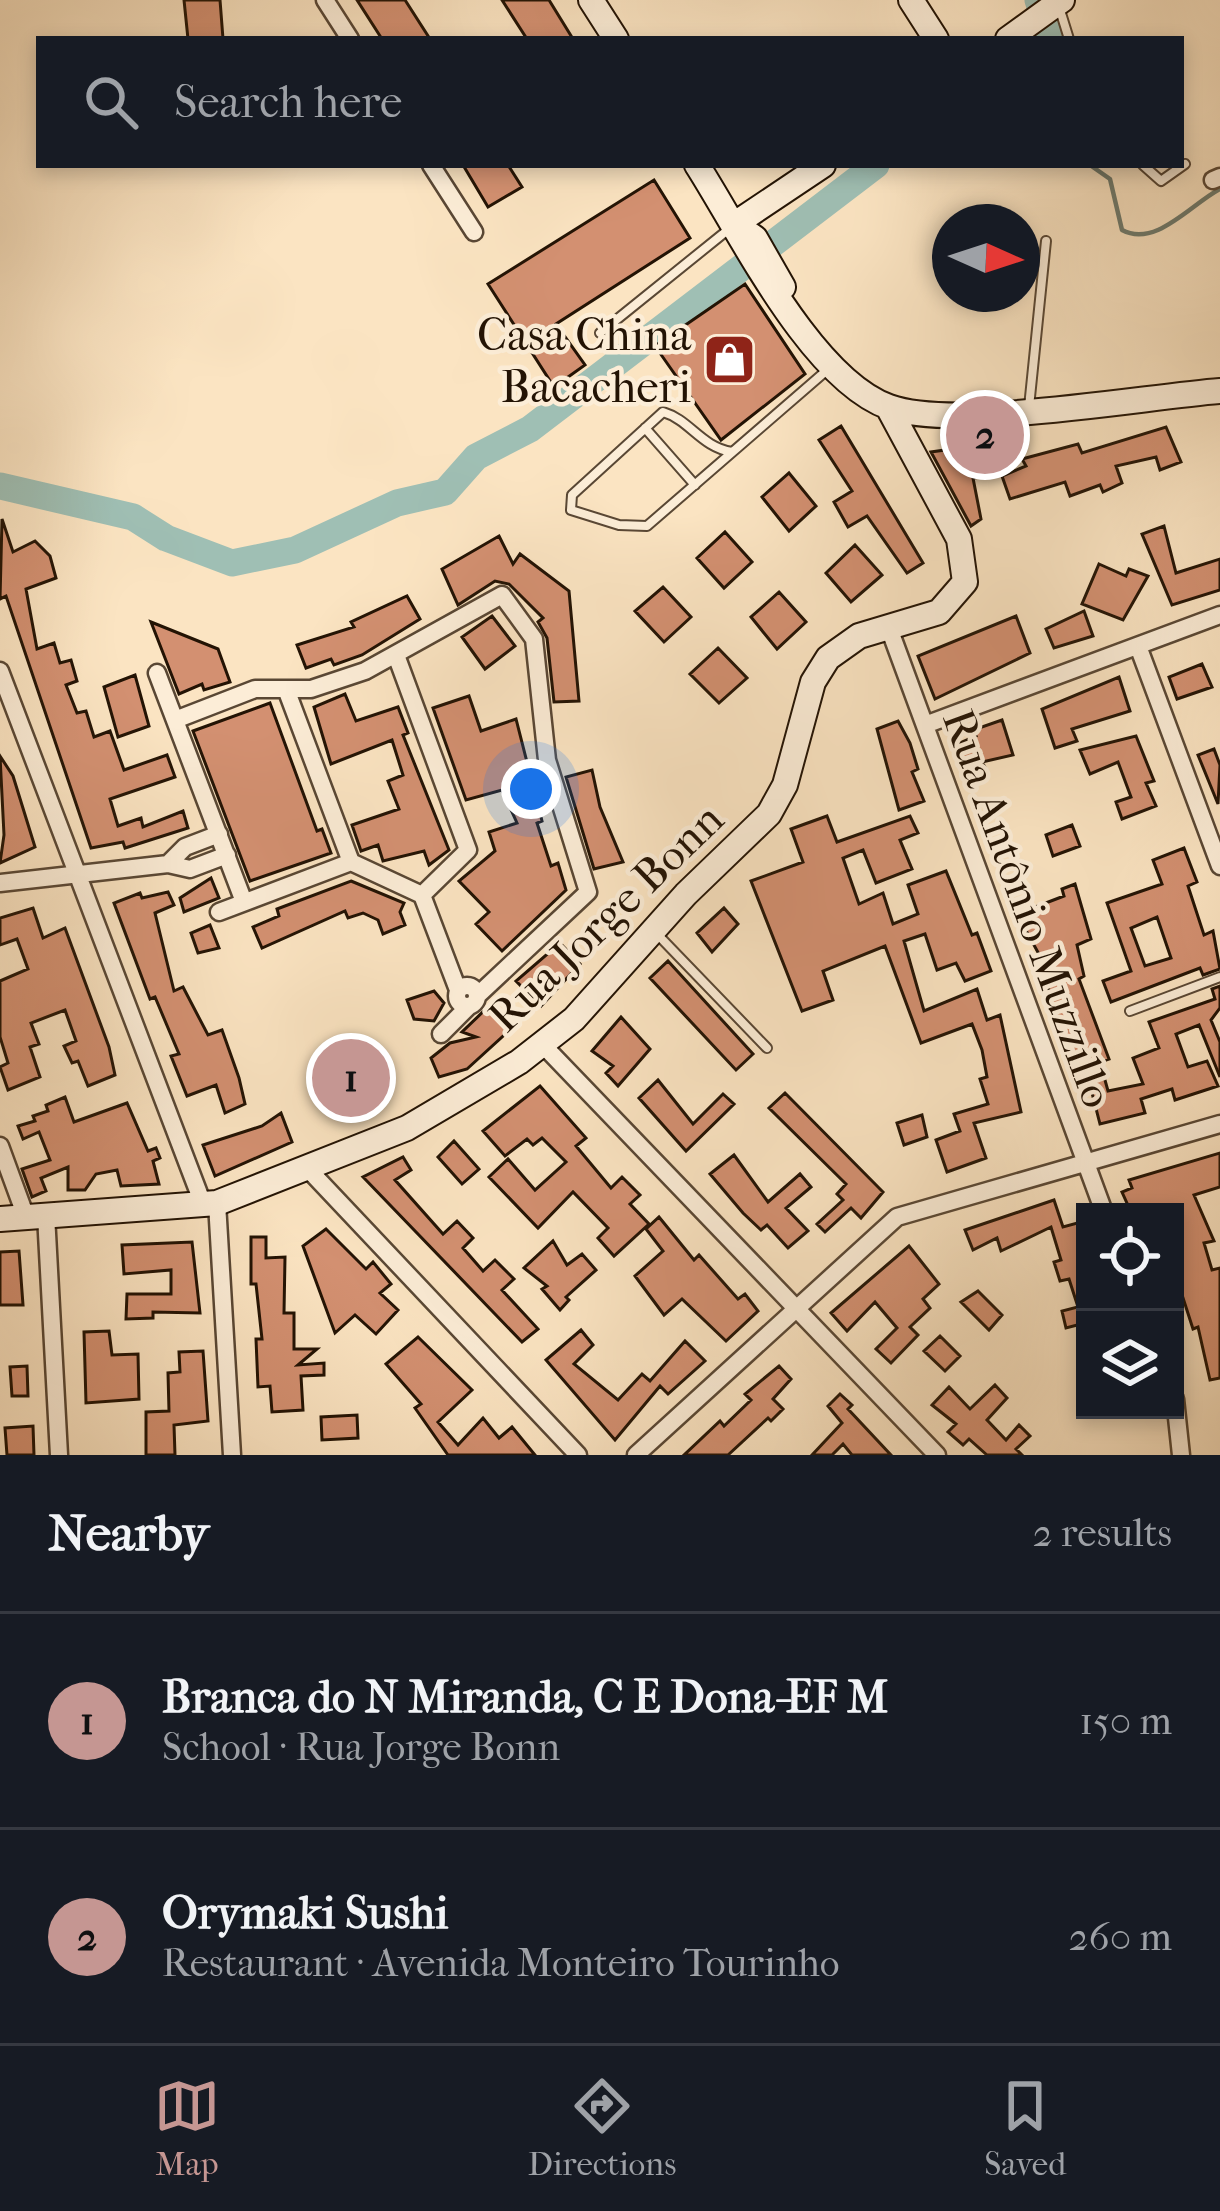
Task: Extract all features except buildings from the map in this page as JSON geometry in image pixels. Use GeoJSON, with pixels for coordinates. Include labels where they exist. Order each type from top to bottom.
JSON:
{"type":"FeatureCollection","features":[{"type":"Feature","properties":{"kind":"street"},"geometry":{"type":"LineString","coordinates":[[326,0],[348,36]]}},
{"type":"Feature","properties":{"kind":"street"},"geometry":{"type":"LineString","coordinates":[[911,0],[935,36]]}},
{"type":"Feature","properties":{"kind":"street"},"geometry":{"type":"LineString","coordinates":[[593,1],[614,36]]}},
{"type":"Feature","properties":{"kind":"street"},"geometry":{"type":"LineString","coordinates":[[1012,36],[1060,1]]}},
{"type":"Feature","properties":{"kind":"street"},"geometry":{"type":"LineString","coordinates":[[433,168],[474,232]]}},
{"type":"Feature","properties":{"kind":"street"},"geometry":{"type":"LineString","coordinates":[[699,168],[832,365],[888,407],[939,416],[1220,391]]}},
{"type":"Feature","properties":{"kind":"street"},"geometry":{"type":"LineString","coordinates":[[744,236],[820,168]]}},
{"type":"Feature","properties":{"kind":"street","name":"Rua Jorge Bonn"},"geometry":{"type":"LineString","coordinates":[[0,1219],[210,1204],[308,1169],[437,1112],[543,1045],[574,1019],[653,929],[779,800],[813,682],[828,658],[859,636],[925,619],[950,604],[968,571],[959,538],[888,407]]}},
{"type":"Feature","properties":{"kind":"street"},"geometry":{"type":"LineString","coordinates":[[175,720],[255,689],[319,687],[397,655],[502,595],[534,639],[548,760],[587,892],[441,1034]]}},
{"type":"Feature","properties":{"kind":"street"},"geometry":{"type":"LineString","coordinates":[[925,725],[1220,615]]}},
{"type":"Feature","properties":{"kind":"street","name":"Rua Antônio Muzzillo"},"geometry":{"type":"LineString","coordinates":[[889,628],[1100,1203]]}},
{"type":"Feature","properties":{"kind":"street"},"geometry":{"type":"LineString","coordinates":[[1138,646],[1220,866]]}},
{"type":"Feature","properties":{"kind":"street"},"geometry":{"type":"LineString","coordinates":[[397,655],[468,850],[422,895]]}},
{"type":"Feature","properties":{"kind":"street"},"geometry":{"type":"LineString","coordinates":[[0,670],[210,1204],[232,1455]]}},
{"type":"Feature","properties":{"kind":"street"},"geometry":{"type":"LineString","coordinates":[[158,674],[244,902]]}},
{"type":"Feature","properties":{"kind":"street"},"geometry":{"type":"LineString","coordinates":[[286,688],[351,862],[422,895],[458,991],[470,986],[473,1001]]}},
{"type":"Feature","properties":{"kind":"street"},"geometry":{"type":"LineString","coordinates":[[168,865],[185,848],[219,834]]}},
{"type":"Feature","properties":{"kind":"street"},"geometry":{"type":"LineString","coordinates":[[0,883],[168,865],[190,869],[226,855]]}},
{"type":"Feature","properties":{"kind":"street"},"geometry":{"type":"LineString","coordinates":[[219,912],[351,862]]}},
{"type":"Feature","properties":{"kind":"street"},"geometry":{"type":"LineString","coordinates":[[543,1045],[937,1455]]}},
{"type":"Feature","properties":{"kind":"street"},"geometry":{"type":"LineString","coordinates":[[636,1455],[907,1211],[1220,1124]]}},
{"type":"Feature","properties":{"kind":"street"},"geometry":{"type":"LineString","coordinates":[[0,1146],[36,1216],[59,1455]]}},
{"type":"Feature","properties":{"kind":"street"},"geometry":{"type":"LineString","coordinates":[[308,1169],[578,1455]]}},
{"type":"Feature","properties":{"kind":"street"},"geometry":{"type":"LineString","coordinates":[[1177,1419],[1181,1455]]}},
{"type":"Feature","properties":{"kind":"lane"},"geometry":{"type":"LineString","coordinates":[[1060,1],[1068,36]]}},
{"type":"Feature","properties":{"kind":"lane"},"geometry":{"type":"LineString","coordinates":[[1146,168],[1161,182],[1182,168]]}},
{"type":"Feature","properties":{"kind":"lane"},"geometry":{"type":"LineString","coordinates":[[600,333],[744,236]]}},
{"type":"Feature","properties":{"kind":"lane"},"geometry":{"type":"LineString","coordinates":[[1029,409],[1046,241]]}},
{"type":"Feature","properties":{"kind":"lane"},"geometry":{"type":"LineString","coordinates":[[732,452],[703,443],[666,412],[572,495],[571,510],[641,529],[695,485],[832,365]]}},
{"type":"Feature","properties":{"kind":"lane"},"geometry":{"type":"LineString","coordinates":[[645,428],[695,485]]}},
{"type":"Feature","properties":{"kind":"lane"},"geometry":{"type":"LineString","coordinates":[[653,929],[767,1048]]}},
{"type":"Feature","properties":{"kind":"lane"},"geometry":{"type":"LineString","coordinates":[[1130,1011],[1220,977]]}},
{"type":"Feature","properties":{"kind":"waterway"},"geometry":{"type":"LineString","coordinates":[[1038,0],[1049,36]]}},
{"type":"Feature","properties":{"kind":"waterway"},"geometry":{"type":"LineString","coordinates":[[0,486],[133,517],[166,538],[232,563],[295,550],[397,503],[445,492],[476,457],[530,429],[872,168]]}},
{"type":"Feature","properties":{"kind":"waterway"},"geometry":{"type":"LineString","coordinates":[[1094,168],[1110,179],[1122,230],[1135,234],[1160,229],[1220,189]]}},
{"type":"Feature","properties":{"kind":"place","name":"Casa China Bacacheri"},"geometry":{"type":"Point","coordinates":[730,360]}},
{"type":"Feature","properties":{"kind":"place","name":"Orymaki Sushi"},"geometry":{"type":"Point","coordinates":[985,435]}},
{"type":"Feature","properties":{"kind":"place","name":"Branca do N Miranda, C E Dona-EF M"},"geometry":{"type":"Point","coordinates":[351,1078]}}]}
